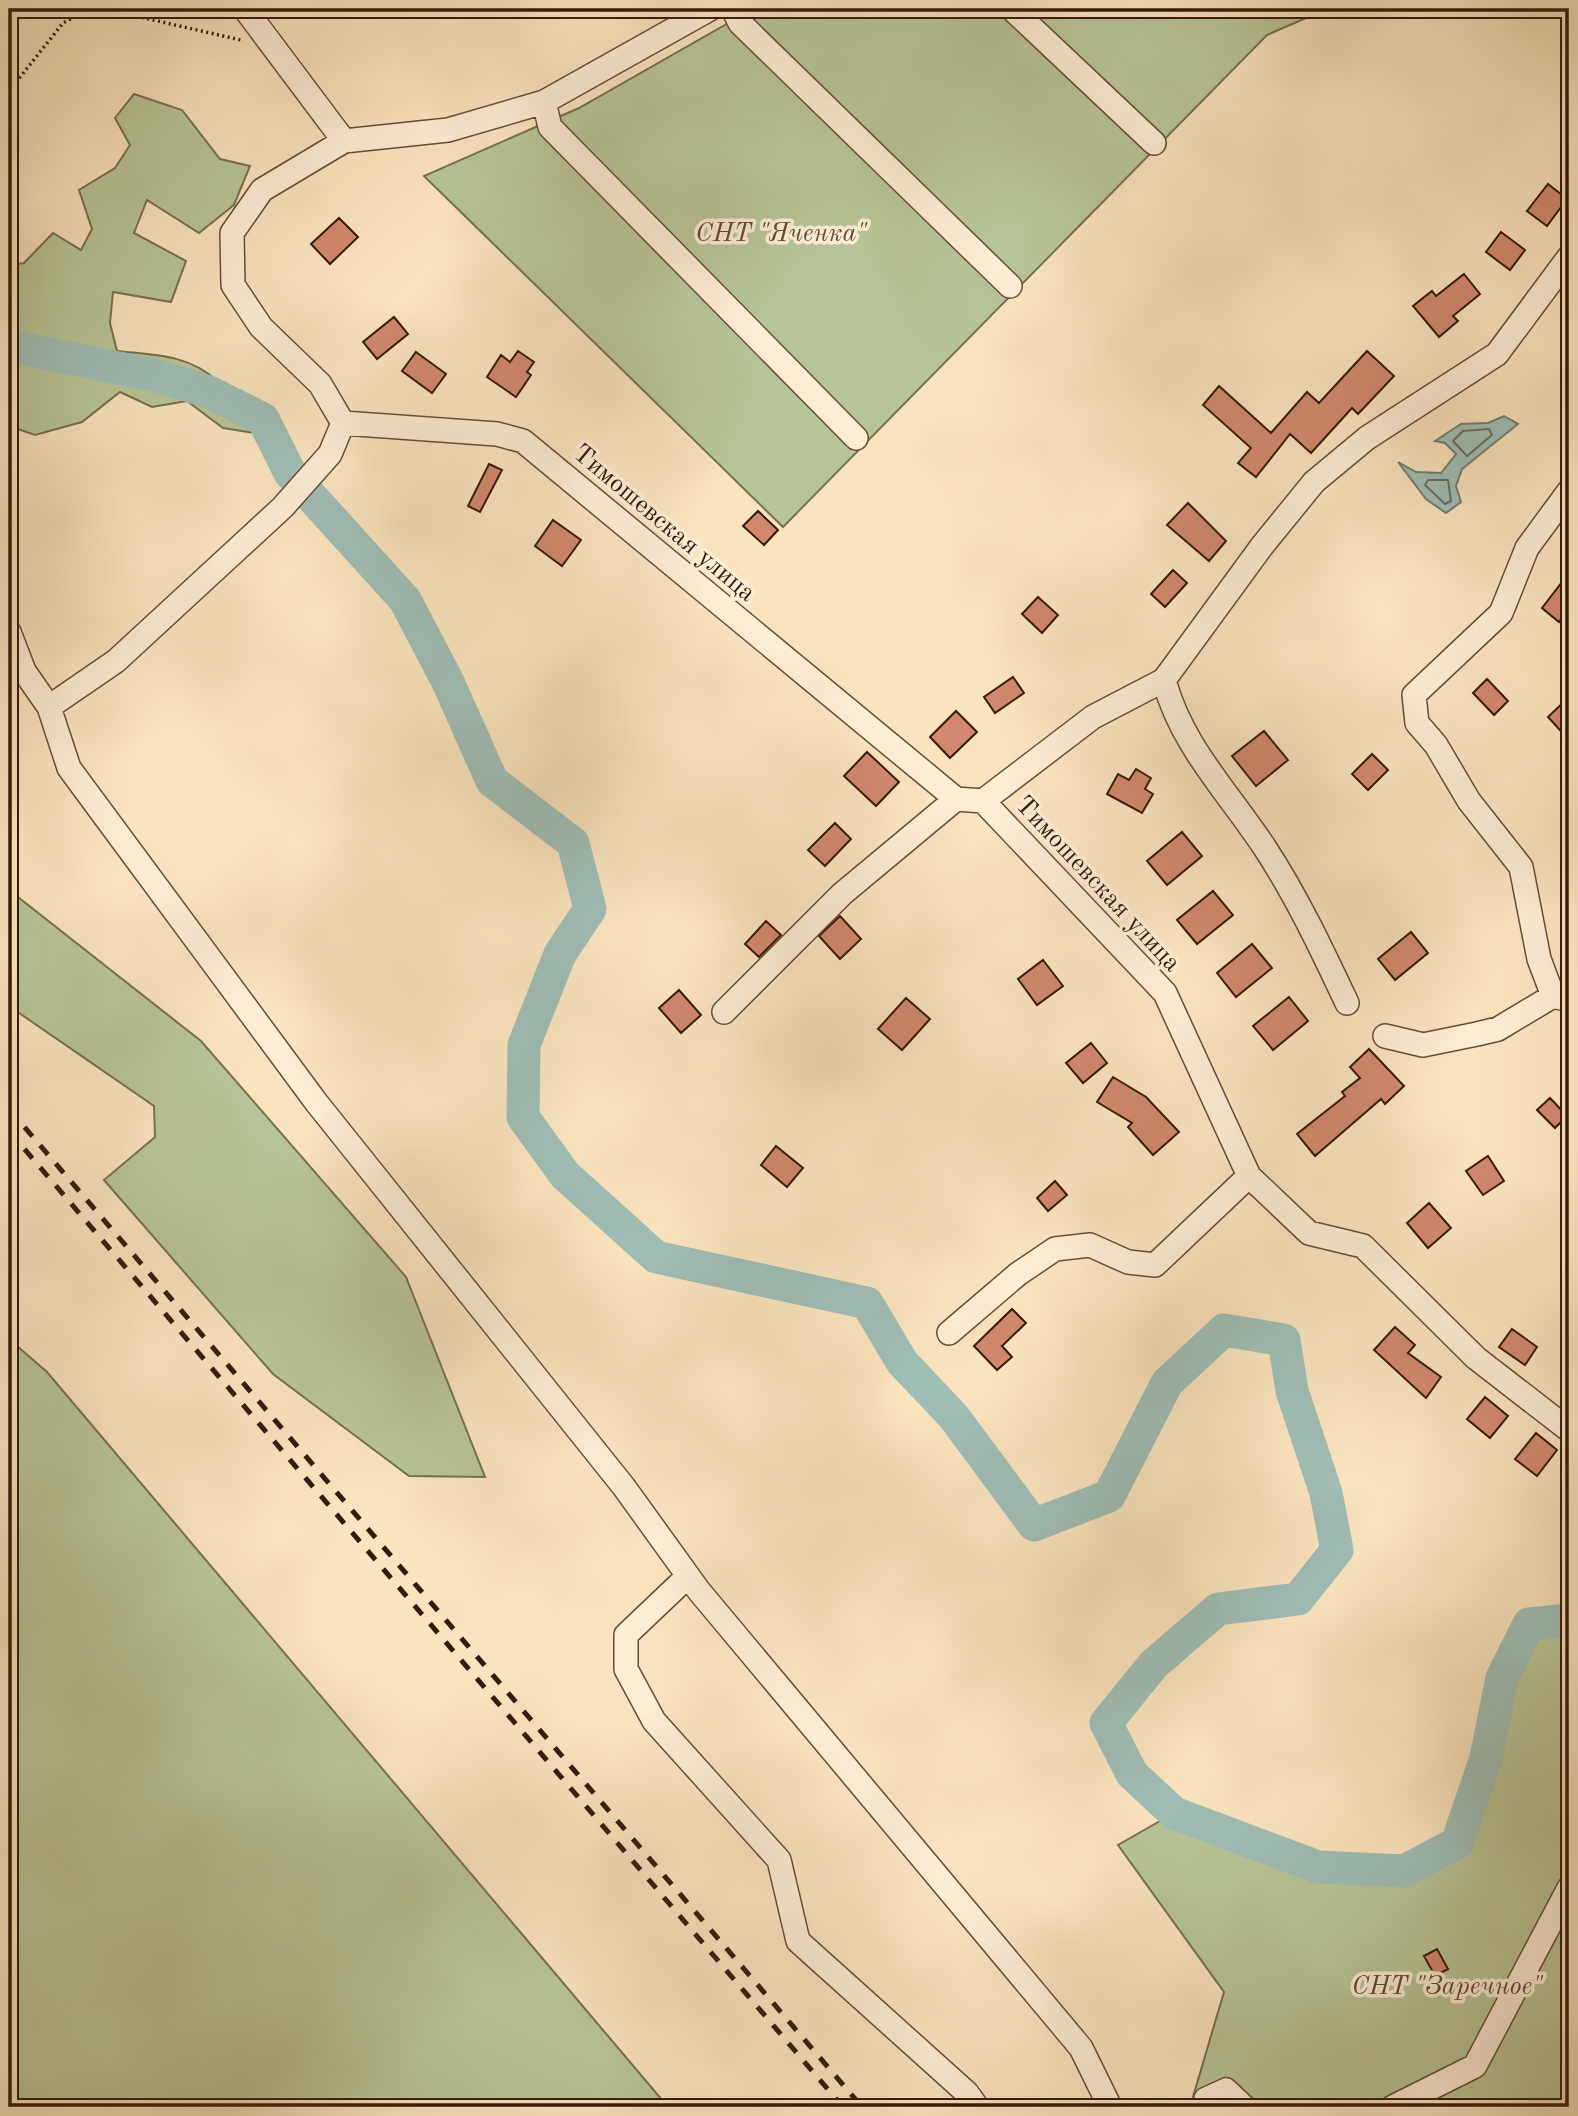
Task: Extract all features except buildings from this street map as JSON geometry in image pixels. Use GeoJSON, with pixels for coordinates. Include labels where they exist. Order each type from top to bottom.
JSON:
{"type":"FeatureCollection","features":[{"type":"Feature","properties":{"kind":"street"},"geometry":{"type":"LineString","coordinates":[[245,9],[344,141]]}},
{"type":"Feature","properties":{"kind":"street"},"geometry":{"type":"LineString","coordinates":[[49,707],[116,661],[283,507],[330,454],[343,423],[320,384],[261,327],[233,285],[232,233],[262,190],[344,141],[447,130],[544,102],[710,9]]}},
{"type":"Feature","properties":{"kind":"street"},"geometry":{"type":"LineString","coordinates":[[733,9],[740,23],[1010,286]]}},
{"type":"Feature","properties":{"kind":"street"},"geometry":{"type":"LineString","coordinates":[[1012,9],[1154,143]]}},
{"type":"Feature","properties":{"kind":"street"},"geometry":{"type":"LineString","coordinates":[[544,102],[550,127],[856,438]]}},
{"type":"Feature","properties":{"kind":"street"},"geometry":{"type":"LineString","coordinates":[[983,801],[1093,717],[1164,680],[1262,546],[1314,482],[1367,438],[1497,354],[1569,257]]}},
{"type":"Feature","properties":{"kind":"street","name":"Тимошевская улица"},"geometry":{"type":"LineString","coordinates":[[343,423],[497,434],[523,441],[956,799],[983,801],[1165,993],[1249,1176],[1309,1233],[1363,1247],[1476,1358],[1569,1430]]}},
{"type":"Feature","properties":{"kind":"street"},"geometry":{"type":"LineString","coordinates":[[1385,1036],[1423,1045],[1477,1034],[1498,1029],[1561,998],[1539,958],[1521,867],[1469,801],[1436,745],[1417,723],[1414,695],[1501,613],[1527,548],[1569,491]]}},
{"type":"Feature","properties":{"kind":"street"},"geometry":{"type":"LineString","coordinates":[[9,632],[24,671],[49,707],[69,768],[316,1102],[624,1488],[693,1584],[1081,2048],[1110,2107]]}},
{"type":"Feature","properties":{"kind":"street"},"geometry":{"type":"LineString","coordinates":[[1164,680],[1172,709],[1192,748],[1294,894],[1348,1003]]}},
{"type":"Feature","properties":{"kind":"street"},"geometry":{"type":"LineString","coordinates":[[724,1012],[842,894],[956,799]]}},
{"type":"Feature","properties":{"kind":"street"},"geometry":{"type":"LineString","coordinates":[[949,1333],[1018,1274],[1055,1249],[1090,1245],[1128,1262],[1155,1265],[1249,1176]]}},
{"type":"Feature","properties":{"kind":"street"},"geometry":{"type":"LineString","coordinates":[[693,1584],[626,1635],[626,1669],[654,1721],[779,1860],[798,1941],[967,2093],[977,2107]]}},
{"type":"Feature","properties":{"kind":"street"},"geometry":{"type":"LineString","coordinates":[[1394,2107],[1475,2066],[1569,1888]]}},
{"type":"Feature","properties":{"kind":"street"},"geometry":{"type":"LineString","coordinates":[[1205,2107],[1206,2099],[1226,2090],[1244,2107]]}},
{"type":"Feature","properties":{"kind":"path"},"geometry":{"type":"LineString","coordinates":[[9,92],[45,43],[64,23],[89,9]]}},
{"type":"Feature","properties":{"kind":"path"},"geometry":{"type":"LineString","coordinates":[[82,11],[118,12],[155,19],[228,35],[277,52]]}},
{"type":"Feature","properties":{"kind":"green space","name":"СНТ \"Яченка\""},"geometry":{"type":"Polygon","coordinates":[[[753,9],[1327,9],[1267,35],[783,527],[424,176],[579,108],[753,9]]]}},
{"type":"Feature","properties":{"kind":"green space"},"geometry":{"type":"Polygon","coordinates":[[[134,94],[182,110],[220,159],[250,166],[234,205],[199,233],[147,200],[134,233],[186,261],[171,302],[113,292],[110,323],[117,351],[169,357],[205,371],[227,392],[255,433],[223,428],[187,401],[152,407],[120,392],[82,422],[35,435],[9,426],[9,265],[24,263],[53,233],[81,250],[92,229],[79,190],[115,168],[130,145],[115,118],[134,94]]]}},
{"type":"Feature","properties":{"kind":"green space"},"geometry":{"type":"Polygon","coordinates":[[[9,890],[201,1041],[406,1277],[485,1477],[409,1476],[273,1374],[104,1180],[155,1137],[154,1106],[9,1006],[9,890]]]}},
{"type":"Feature","properties":{"kind":"green space"},"geometry":{"type":"Polygon","coordinates":[[[9,1339],[47,1372],[668,2107],[9,2107],[9,1339]]]}},
{"type":"Feature","properties":{"kind":"green space","name":"СНТ \"Заречное\""},"geometry":{"type":"Polygon","coordinates":[[[1569,1620],[1569,2107],[1190,2107],[1224,1992],[1118,1845],[1174,1813],[1318,1867],[1404,1871],[1457,1843],[1486,1758],[1502,1678],[1529,1624],[1569,1620]]]}},
{"type":"Feature","properties":{"kind":"water"},"geometry":{"type":"Polygon","coordinates":[[[1504,416],[1518,424],[1462,469],[1456,486],[1461,502],[1446,513],[1426,499],[1398,462],[1416,472],[1441,473],[1456,454],[1445,443],[1435,441],[1461,424],[1488,423],[1504,416]]]}},
{"type":"Feature","properties":{"kind":"waterway"},"geometry":{"type":"LineString","coordinates":[[9,346],[158,376],[209,392],[263,419],[290,473],[405,600],[448,682],[492,781],[573,843],[590,909],[560,954],[524,1045],[523,1117],[565,1175],[656,1257],[867,1303],[902,1362],[954,1417],[1034,1525],[1109,1496],[1167,1383],[1224,1330],[1284,1340],[1292,1391],[1326,1493],[1337,1550],[1298,1599],[1218,1609],[1154,1664],[1106,1723],[1132,1774],[1174,1813],[1318,1867],[1404,1871],[1457,1843],[1486,1758],[1502,1678],[1529,1624],[1569,1620]]}},
{"type":"Feature","properties":{"kind":"railway"},"geometry":{"type":"LineString","coordinates":[[9,1109],[862,2107]]}},
{"type":"Feature","properties":{"kind":"railway"},"geometry":{"type":"LineString","coordinates":[[9,1131],[843,2107]]}}]}
